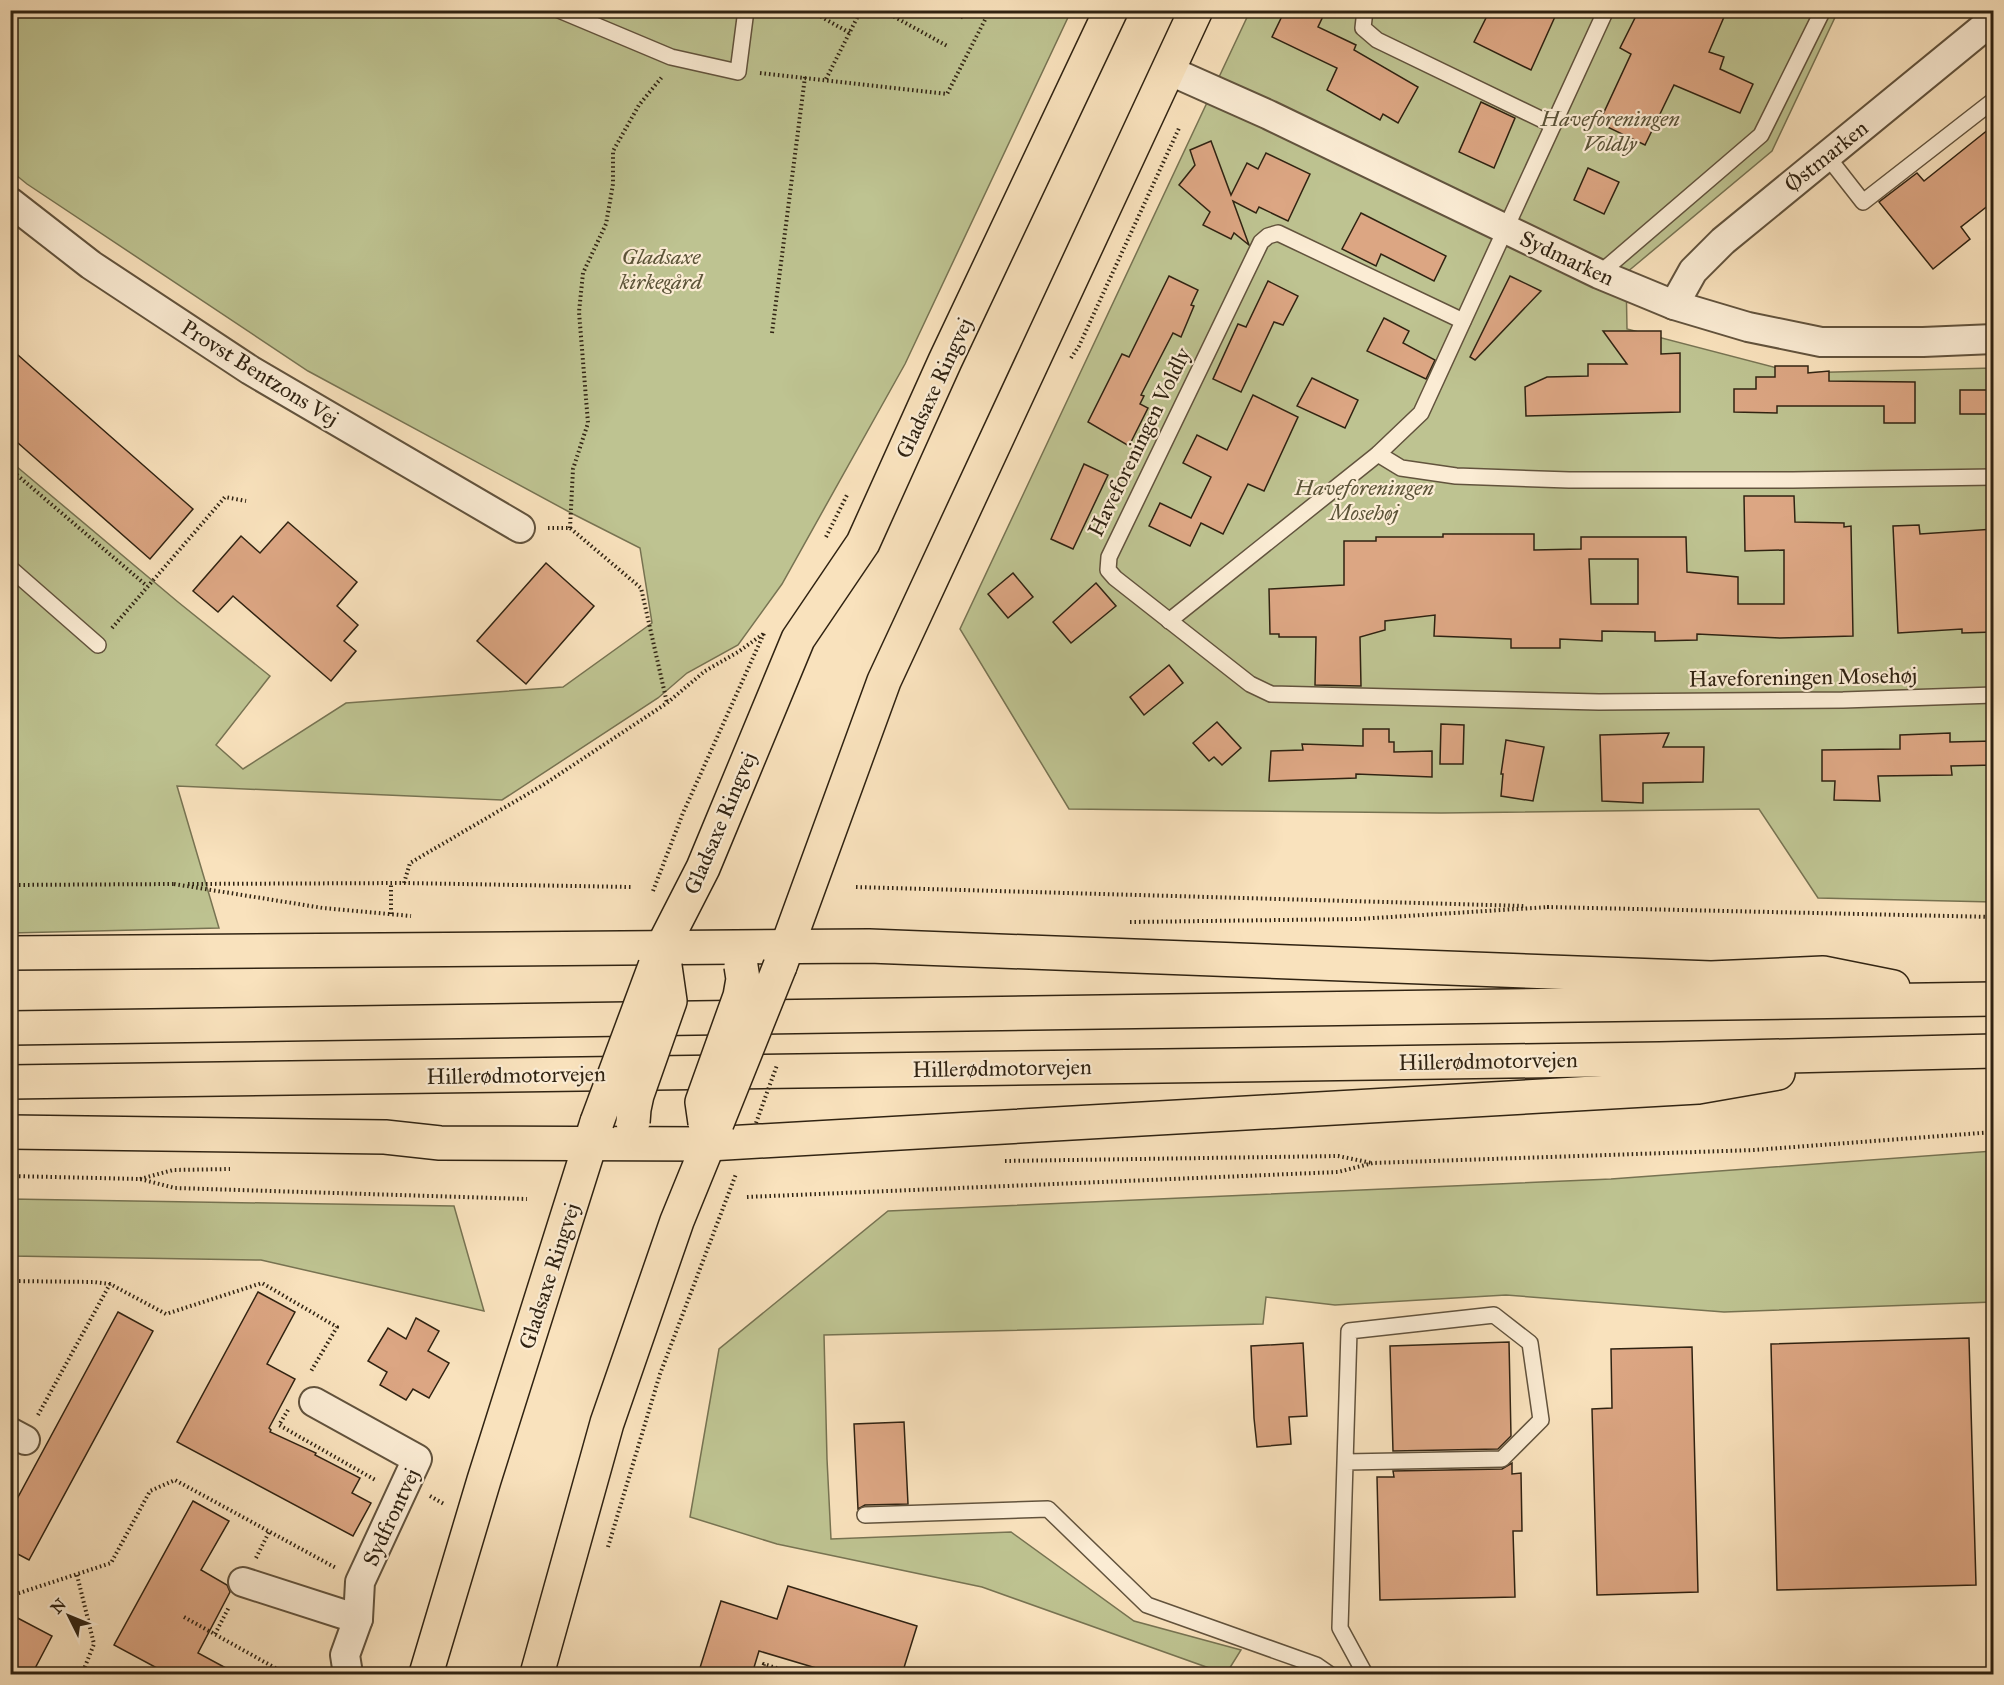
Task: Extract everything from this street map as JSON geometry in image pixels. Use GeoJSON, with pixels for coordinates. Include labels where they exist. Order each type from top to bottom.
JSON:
{"type":"FeatureCollection","features":[{"type":"Feature","properties":{"kind":"main road","name":"Gladsaxe Ringvej"},"geometry":{"type":"LineString","coordinates":[[426,1674],[484,1480],[594,1133],[661,960],[703,868],[798,639],[863,543],[945,361],[1111,10]]}},
{"type":"Feature","properties":{"kind":"main road"},"geometry":{"type":"LineString","coordinates":[[537,1674],[608,1424],[677,1221],[711,1130],[784,956],[884,681],[1196,10]]}},
{"type":"Feature","properties":{"kind":"main road"},"geometry":{"type":"LineString","coordinates":[[10,953],[661,960],[784,956],[869,946],[1711,978],[1822,973],[1956,1000]]}},
{"type":"Feature","properties":{"kind":"main road"},"geometry":{"type":"LineString","coordinates":[[711,1130],[702,1102],[740,996],[743,979],[738,956]]}},
{"type":"Feature","properties":{"kind":"main road"},"geometry":{"type":"LineString","coordinates":[[636,1133],[634,1109],[637,1095],[670,1001],[661,960]]}},
{"type":"Feature","properties":{"kind":"main road"},"geometry":{"type":"LineString","coordinates":[[10,1028],[1994,999]]}},
{"type":"Feature","properties":{"kind":"main road"},"geometry":{"type":"LineString","coordinates":[[10,1015],[72,1027]]}},
{"type":"Feature","properties":{"kind":"main road","name":"Hillerødmotorvejen"},"geometry":{"type":"LineString","coordinates":[[10,1082],[1881,1055],[1994,1051]]}},
{"type":"Feature","properties":{"kind":"main road"},"geometry":{"type":"LineString","coordinates":[[10,1132],[385,1137],[440,1143],[560,1142],[594,1133],[711,1130],[748,1142],[1698,1087],[1881,1055]]}},
{"type":"Feature","properties":{"kind":"street","name":"Østmarken"},"geometry":{"type":"LineString","coordinates":[[1674,305],[1693,271],[1722,241],[1994,19]]}},
{"type":"Feature","properties":{"kind":"street","name":"Sydmarken"},"geometry":{"type":"LineString","coordinates":[[1168,69],[1599,274],[1674,305],[1748,327],[1821,342],[1994,339]]}},
{"type":"Feature","properties":{"kind":"street","name":"Provst Bentzons Vej"},"geometry":{"type":"LineString","coordinates":[[10,202],[92,264],[250,370],[519,528]]}},
{"type":"Feature","properties":{"kind":"street","name":"Sydfrontvej"},"geometry":{"type":"LineString","coordinates":[[304,1394],[417,1459],[360,1582],[358,1619],[345,1655],[348,1674]]}},
{"type":"Feature","properties":{"kind":"street"},"geometry":{"type":"LineString","coordinates":[[243,1582],[358,1619]]}},
{"type":"Feature","properties":{"kind":"lane"},"geometry":{"type":"LineString","coordinates":[[559,10],[671,57],[738,72],[746,10]]}},
{"type":"Feature","properties":{"kind":"lane"},"geometry":{"type":"LineString","coordinates":[[1365,10],[1363,28],[1377,40],[1553,125]]}},
{"type":"Feature","properties":{"kind":"lane"},"geometry":{"type":"LineString","coordinates":[[1169,621],[1377,454],[1421,413],[1606,10]]}},
{"type":"Feature","properties":{"kind":"lane"},"geometry":{"type":"LineString","coordinates":[[1599,274],[1761,135],[1823,10]]}},
{"type":"Feature","properties":{"kind":"lane"},"geometry":{"type":"LineString","coordinates":[[1827,156],[1863,202],[1994,100]]}},
{"type":"Feature","properties":{"kind":"lane","name":"Haveforeningen Voldly"},"geometry":{"type":"LineString","coordinates":[[1169,621],[1115,578],[1108,570],[1109,557],[1261,242],[1268,236],[1278,233],[1464,321]]}},
{"type":"Feature","properties":{"kind":"lane"},"geometry":{"type":"LineString","coordinates":[[1377,454],[1401,468],[1456,476],[1569,480],[1994,477]]}},
{"type":"Feature","properties":{"kind":"lane"},"geometry":{"type":"LineString","coordinates":[[10,568],[98,645]]}},
{"type":"Feature","properties":{"kind":"lane","name":"Haveforeningen Mosehøj"},"geometry":{"type":"LineString","coordinates":[[1169,621],[1250,684],[1271,694],[1599,702],[1843,700],[1994,695]]}},
{"type":"Feature","properties":{"kind":"lane"},"geometry":{"type":"LineString","coordinates":[[1346,1462],[1502,1459],[1541,1420],[1530,1343],[1494,1315],[1349,1331],[1340,1628],[1365,1674]]}},
{"type":"Feature","properties":{"kind":"lane"},"geometry":{"type":"LineString","coordinates":[[865,1515],[1048,1509],[1147,1605],[1316,1665],[1329,1674]]}},
{"type":"Feature","properties":{"kind":"path"},"geometry":{"type":"LineString","coordinates":[[808,10],[850,33]]}},
{"type":"Feature","properties":{"kind":"path"},"geometry":{"type":"LineString","coordinates":[[826,79],[861,10]]}},
{"type":"Feature","properties":{"kind":"path"},"geometry":{"type":"LineString","coordinates":[[882,10],[949,47]]}},
{"type":"Feature","properties":{"kind":"path"},"geometry":{"type":"LineString","coordinates":[[950,10],[964,18]]}},
{"type":"Feature","properties":{"kind":"path"},"geometry":{"type":"LineString","coordinates":[[738,72],[826,79],[947,94],[990,10]]}},
{"type":"Feature","properties":{"kind":"path"},"geometry":{"type":"LineString","coordinates":[[570,528],[573,469],[588,423],[579,312],[583,273],[606,224],[613,184],[613,151],[639,105],[662,78],[671,57]]}},
{"type":"Feature","properties":{"kind":"path"},"geometry":{"type":"LineString","coordinates":[[772,333],[805,77]]}},
{"type":"Feature","properties":{"kind":"path"},"geometry":{"type":"LineString","coordinates":[[10,469],[147,586]]}},
{"type":"Feature","properties":{"kind":"path"},"geometry":{"type":"LineString","coordinates":[[825,540],[851,487]]}},
{"type":"Feature","properties":{"kind":"path"},"geometry":{"type":"LineString","coordinates":[[98,645],[225,497],[246,501]]}},
{"type":"Feature","properties":{"kind":"path"},"geometry":{"type":"LineString","coordinates":[[519,528],[570,528],[641,588],[667,703]]}},
{"type":"Feature","properties":{"kind":"path"},"geometry":{"type":"LineString","coordinates":[[404,883],[410,863],[543,785],[667,703],[705,671],[738,652],[770,625]]}},
{"type":"Feature","properties":{"kind":"path"},"geometry":{"type":"LineString","coordinates":[[652,892],[683,813],[763,633]]}},
{"type":"Feature","properties":{"kind":"path"},"geometry":{"type":"LineString","coordinates":[[391,883],[391,914]]}},
{"type":"Feature","properties":{"kind":"path"},"geometry":{"type":"LineString","coordinates":[[10,885],[404,883],[631,887]]}},
{"type":"Feature","properties":{"kind":"path"},"geometry":{"type":"LineString","coordinates":[[174,884],[323,908],[414,916]]}},
{"type":"Feature","properties":{"kind":"path"},"geometry":{"type":"LineString","coordinates":[[856,886],[1549,907],[1994,917]]}},
{"type":"Feature","properties":{"kind":"path"},"geometry":{"type":"LineString","coordinates":[[1122,922],[1359,919],[1549,907]]}},
{"type":"Feature","properties":{"kind":"path"},"geometry":{"type":"LineString","coordinates":[[747,1197],[1338,1172],[1373,1163],[1754,1150],[1994,1132]]}},
{"type":"Feature","properties":{"kind":"path"},"geometry":{"type":"LineString","coordinates":[[608,1548],[660,1374],[748,1142]]}},
{"type":"Feature","properties":{"kind":"path"},"geometry":{"type":"LineString","coordinates":[[995,1161],[1338,1156],[1373,1163]]}},
{"type":"Feature","properties":{"kind":"path"},"geometry":{"type":"LineString","coordinates":[[10,1176],[140,1179],[175,1188],[527,1199]]}},
{"type":"Feature","properties":{"kind":"path"},"geometry":{"type":"LineString","coordinates":[[10,1281],[110,1284],[166,1314],[262,1283],[337,1327],[304,1394],[279,1425],[401,1494]]}},
{"type":"Feature","properties":{"kind":"path"},"geometry":{"type":"LineString","coordinates":[[18,1436],[110,1284]]}},
{"type":"Feature","properties":{"kind":"path"},"geometry":{"type":"LineString","coordinates":[[10,1596],[111,1563],[150,1491],[175,1480],[360,1582]]}},
{"type":"Feature","properties":{"kind":"path"},"geometry":{"type":"LineString","coordinates":[[76,1575],[94,1644],[84,1669],[86,1674]]}},
{"type":"Feature","properties":{"kind":"path"},"geometry":{"type":"LineString","coordinates":[[184,1617],[286,1674]]}},
{"type":"Feature","properties":{"kind":"path"},"geometry":{"type":"LineString","coordinates":[[761,1674],[765,1664],[795,1674]]}},
{"type":"Feature","properties":{"kind":"green space","name":"Gladsaxe kirkegård"},"geometry":{"type":"Polygon","coordinates":[[[11,11],[1071,11],[905,364],[782,584],[738,645],[687,673],[658,698],[502,800],[177,786],[219,928],[11,933],[10,461],[270,676],[216,745],[243,769],[346,703],[563,687],[652,623],[640,548],[308,371],[27,184],[11,171],[11,11]]]}},
{"type":"Feature","properties":{"kind":"green space","name":"Haveforeningen Mosehøj"},"geometry":{"type":"Polygon","coordinates":[[[1250,11],[1838,11],[1772,151],[1626,273],[1627,329],[1796,373],[1993,368],[1993,902],[1818,898],[1759,809],[1441,813],[1069,809],[960,629],[1250,11]]]}},
{"type":"Feature","properties":{"kind":"green space"},"geometry":{"type":"Polygon","coordinates":[[[1993,1151],[1993,1302],[1724,1312],[1506,1295],[1335,1305],[1266,1297],[1263,1324],[824,1335],[831,1539],[1011,1532],[1134,1621],[1241,1650],[1226,1674],[982,1587],[777,1544],[690,1517],[719,1349],[888,1211],[1611,1179],[1993,1151]]]}},
{"type":"Feature","properties":{"kind":"green space"},"geometry":{"type":"Polygon","coordinates":[[[10,1199],[454,1206],[484,1311],[261,1260],[11,1256],[10,1199]]]}},
{"type":"Feature","properties":{"kind":"building"},"geometry":{"type":"Polygon","coordinates":[[[1285,10],[1326,10],[1318,27],[1356,45],[1354,50],[1418,87],[1398,123],[1383,114],[1380,120],[1327,90],[1337,68],[1272,37],[1285,10]]]}},
{"type":"Feature","properties":{"kind":"building"},"geometry":{"type":"Polygon","coordinates":[[[1490,10],[1558,10],[1531,70],[1474,42],[1490,10]]]}},
{"type":"Feature","properties":{"kind":"building"},"geometry":{"type":"Polygon","coordinates":[[[1639,10],[1727,10],[1709,52],[1724,57],[1720,69],[1753,84],[1740,113],[1674,85],[1645,145],[1599,123],[1631,54],[1620,48],[1639,10]]]}},
{"type":"Feature","properties":{"kind":"building"},"geometry":{"type":"Polygon","coordinates":[[[1481,102],[1515,118],[1494,168],[1459,152],[1481,102]]]}},
{"type":"Feature","properties":{"kind":"building"},"geometry":{"type":"Polygon","coordinates":[[[1994,125],[1994,201],[1961,227],[1970,239],[1933,269],[1879,202],[1917,173],[1924,181],[1994,125]]]}},
{"type":"Feature","properties":{"kind":"building"},"geometry":{"type":"Polygon","coordinates":[[[1211,141],[1231,195],[1247,163],[1258,169],[1266,153],[1310,174],[1288,221],[1259,207],[1256,213],[1233,201],[1249,245],[1234,233],[1231,239],[1203,225],[1210,212],[1179,185],[1195,165],[1190,150],[1211,141]]]}},
{"type":"Feature","properties":{"kind":"building"},"geometry":{"type":"Polygon","coordinates":[[[1588,168],[1619,182],[1604,214],[1574,200],[1588,168]]]}},
{"type":"Feature","properties":{"kind":"building"},"geometry":{"type":"Polygon","coordinates":[[[1361,213],[1446,256],[1434,281],[1381,254],[1376,266],[1342,249],[1361,213]]]}},
{"type":"Feature","properties":{"kind":"building"},"geometry":{"type":"Polygon","coordinates":[[[1169,276],[1198,290],[1181,337],[1173,333],[1141,395],[1144,396],[1140,404],[1148,408],[1129,446],[1088,422],[1122,354],[1129,357],[1169,276]]]}},
{"type":"Feature","properties":{"kind":"building"},"geometry":{"type":"Polygon","coordinates":[[[1510,276],[1541,291],[1475,360],[1470,357],[1510,276]]]}},
{"type":"Feature","properties":{"kind":"building"},"geometry":{"type":"Polygon","coordinates":[[[1268,281],[1298,296],[1283,325],[1274,322],[1241,392],[1213,379],[1238,324],[1246,327],[1268,281]]]}},
{"type":"Feature","properties":{"kind":"building"},"geometry":{"type":"Polygon","coordinates":[[[1384,318],[1409,331],[1403,343],[1435,360],[1426,379],[1367,351],[1384,318]]]}},
{"type":"Feature","properties":{"kind":"building"},"geometry":{"type":"Polygon","coordinates":[[[1603,331],[1661,331],[1661,354],[1680,353],[1680,412],[1526,416],[1525,387],[1547,377],[1588,376],[1588,364],[1627,364],[1603,331]]]}},
{"type":"Feature","properties":{"kind":"building"},"geometry":{"type":"Polygon","coordinates":[[[10,348],[193,509],[150,559],[10,436],[10,348]]]}},
{"type":"Feature","properties":{"kind":"building"},"geometry":{"type":"Polygon","coordinates":[[[1775,366],[1808,366],[1808,373],[1829,371],[1829,381],[1915,382],[1915,423],[1884,423],[1884,406],[1777,406],[1777,413],[1734,412],[1734,389],[1756,389],[1756,377],[1775,377],[1775,366]]]}},
{"type":"Feature","properties":{"kind":"building"},"geometry":{"type":"Polygon","coordinates":[[[1312,378],[1358,400],[1345,428],[1297,406],[1312,378]]]}},
{"type":"Feature","properties":{"kind":"building"},"geometry":{"type":"Polygon","coordinates":[[[1960,390],[1994,390],[1994,414],[1960,414],[1960,390]]]}},
{"type":"Feature","properties":{"kind":"building"},"geometry":{"type":"Polygon","coordinates":[[[1253,395],[1298,417],[1264,491],[1248,484],[1223,534],[1201,523],[1190,546],[1149,526],[1160,503],[1191,518],[1211,477],[1183,463],[1197,435],[1227,450],[1253,395]]]}},
{"type":"Feature","properties":{"kind":"building"},"geometry":{"type":"Polygon","coordinates":[[[1084,464],[1108,475],[1073,549],[1051,539],[1084,464]]]}},
{"type":"Feature","properties":{"kind":"building"},"geometry":{"type":"Polygon","coordinates":[[[1744,496],[1794,496],[1795,522],[1844,523],[1844,527],[1851,526],[1853,636],[1780,638],[1697,634],[1697,640],[1655,641],[1655,632],[1602,631],[1602,641],[1560,639],[1560,648],[1511,648],[1511,639],[1434,636],[1435,615],[1385,621],[1385,630],[1360,637],[1361,686],[1315,685],[1316,637],[1279,637],[1279,634],[1270,634],[1269,589],[1344,585],[1344,541],[1376,541],[1376,537],[1443,537],[1443,534],[1534,534],[1534,550],[1581,549],[1581,537],[1686,537],[1687,572],[1738,577],[1738,604],[1784,604],[1784,550],[1745,551],[1744,496]],[[1589,559],[1591,604],[1638,604],[1638,559],[1589,559]]]}},
{"type":"Feature","properties":{"kind":"building"},"geometry":{"type":"Polygon","coordinates":[[[288,522],[357,582],[337,606],[358,625],[344,641],[356,651],[331,681],[233,596],[218,612],[193,591],[241,536],[260,553],[288,522]]]}},
{"type":"Feature","properties":{"kind":"building"},"geometry":{"type":"Polygon","coordinates":[[[1919,525],[1920,534],[1994,529],[1994,632],[1962,633],[1962,629],[1898,633],[1893,526],[1919,525]]]}},
{"type":"Feature","properties":{"kind":"building"},"geometry":{"type":"Polygon","coordinates":[[[546,563],[594,606],[526,684],[477,641],[546,563]]]}},
{"type":"Feature","properties":{"kind":"building"},"geometry":{"type":"Polygon","coordinates":[[[1013,573],[1033,597],[1008,618],[988,594],[1013,573]]]}},
{"type":"Feature","properties":{"kind":"building"},"geometry":{"type":"Polygon","coordinates":[[[1096,583],[1116,606],[1071,643],[1053,622],[1096,583]]]}},
{"type":"Feature","properties":{"kind":"building"},"geometry":{"type":"Polygon","coordinates":[[[1169,665],[1183,683],[1144,715],[1130,697],[1169,665]]]}},
{"type":"Feature","properties":{"kind":"building"},"geometry":{"type":"Polygon","coordinates":[[[1217,722],[1241,748],[1222,765],[1214,757],[1209,761],[1193,743],[1217,722]]]}},
{"type":"Feature","properties":{"kind":"building"},"geometry":{"type":"Polygon","coordinates":[[[1441,724],[1464,725],[1463,764],[1440,764],[1441,724]]]}},
{"type":"Feature","properties":{"kind":"building"},"geometry":{"type":"Polygon","coordinates":[[[1363,729],[1389,729],[1389,742],[1394,742],[1394,752],[1432,751],[1432,777],[1356,774],[1356,778],[1269,781],[1271,751],[1303,750],[1302,744],[1363,746],[1363,729]]]}},
{"type":"Feature","properties":{"kind":"building"},"geometry":{"type":"Polygon","coordinates":[[[1669,733],[1663,747],[1704,747],[1703,782],[1643,783],[1643,803],[1602,801],[1600,735],[1669,733]]]}},
{"type":"Feature","properties":{"kind":"building"},"geometry":{"type":"Polygon","coordinates":[[[1950,733],[1950,742],[1994,741],[1994,765],[1951,766],[1952,775],[1878,776],[1880,801],[1834,800],[1835,781],[1822,781],[1822,750],[1900,749],[1900,735],[1950,733]]]}},
{"type":"Feature","properties":{"kind":"building"},"geometry":{"type":"Polygon","coordinates":[[[1506,740],[1544,747],[1533,801],[1501,796],[1503,774],[1501,774],[1506,740]]]}},
{"type":"Feature","properties":{"kind":"building"},"geometry":{"type":"Polygon","coordinates":[[[258,1292],[295,1312],[267,1364],[295,1379],[269,1428],[270,1432],[316,1453],[315,1455],[360,1478],[352,1493],[371,1503],[353,1536],[177,1442],[258,1292]]]}},
{"type":"Feature","properties":{"kind":"building"},"geometry":{"type":"Polygon","coordinates":[[[118,1312],[153,1331],[29,1560],[10,1550],[10,1512],[118,1312]]]}},
{"type":"Feature","properties":{"kind":"building"},"geometry":{"type":"Polygon","coordinates":[[[416,1318],[439,1331],[428,1351],[449,1363],[429,1398],[413,1389],[406,1400],[380,1385],[387,1372],[368,1361],[388,1328],[406,1339],[416,1318]]]}},
{"type":"Feature","properties":{"kind":"building"},"geometry":{"type":"Polygon","coordinates":[[[1969,1338],[1976,1585],[1777,1590],[1771,1344],[1969,1338]]]}},
{"type":"Feature","properties":{"kind":"building"},"geometry":{"type":"Polygon","coordinates":[[[1509,1342],[1511,1436],[1498,1449],[1393,1451],[1390,1346],[1509,1342]]]}},
{"type":"Feature","properties":{"kind":"building"},"geometry":{"type":"Polygon","coordinates":[[[1303,1343],[1307,1416],[1289,1417],[1291,1444],[1257,1447],[1251,1346],[1303,1343]]]}},
{"type":"Feature","properties":{"kind":"building"},"geometry":{"type":"Polygon","coordinates":[[[1692,1347],[1698,1592],[1597,1595],[1592,1409],[1612,1408],[1611,1349],[1692,1347]]]}},
{"type":"Feature","properties":{"kind":"building"},"geometry":{"type":"Polygon","coordinates":[[[904,1422],[908,1504],[865,1505],[858,1509],[854,1424],[904,1422]]]}},
{"type":"Feature","properties":{"kind":"building"},"geometry":{"type":"Polygon","coordinates":[[[1512,1463],[1512,1474],[1521,1473],[1522,1531],[1513,1531],[1515,1597],[1380,1600],[1377,1477],[1394,1477],[1393,1471],[1502,1469],[1512,1463]]]}},
{"type":"Feature","properties":{"kind":"building"},"geometry":{"type":"Polygon","coordinates":[[[193,1501],[229,1521],[201,1570],[227,1585],[230,1592],[198,1653],[237,1674],[168,1674],[114,1645],[193,1501]]]}},
{"type":"Feature","properties":{"kind":"building"},"geometry":{"type":"Polygon","coordinates":[[[788,1586],[917,1626],[902,1674],[836,1674],[759,1651],[752,1674],[698,1674],[721,1601],[777,1619],[788,1586]]]}},
{"type":"Feature","properties":{"kind":"building"},"geometry":{"type":"Polygon","coordinates":[[[10,1614],[52,1636],[32,1674],[10,1674],[10,1614]]]}}]}
